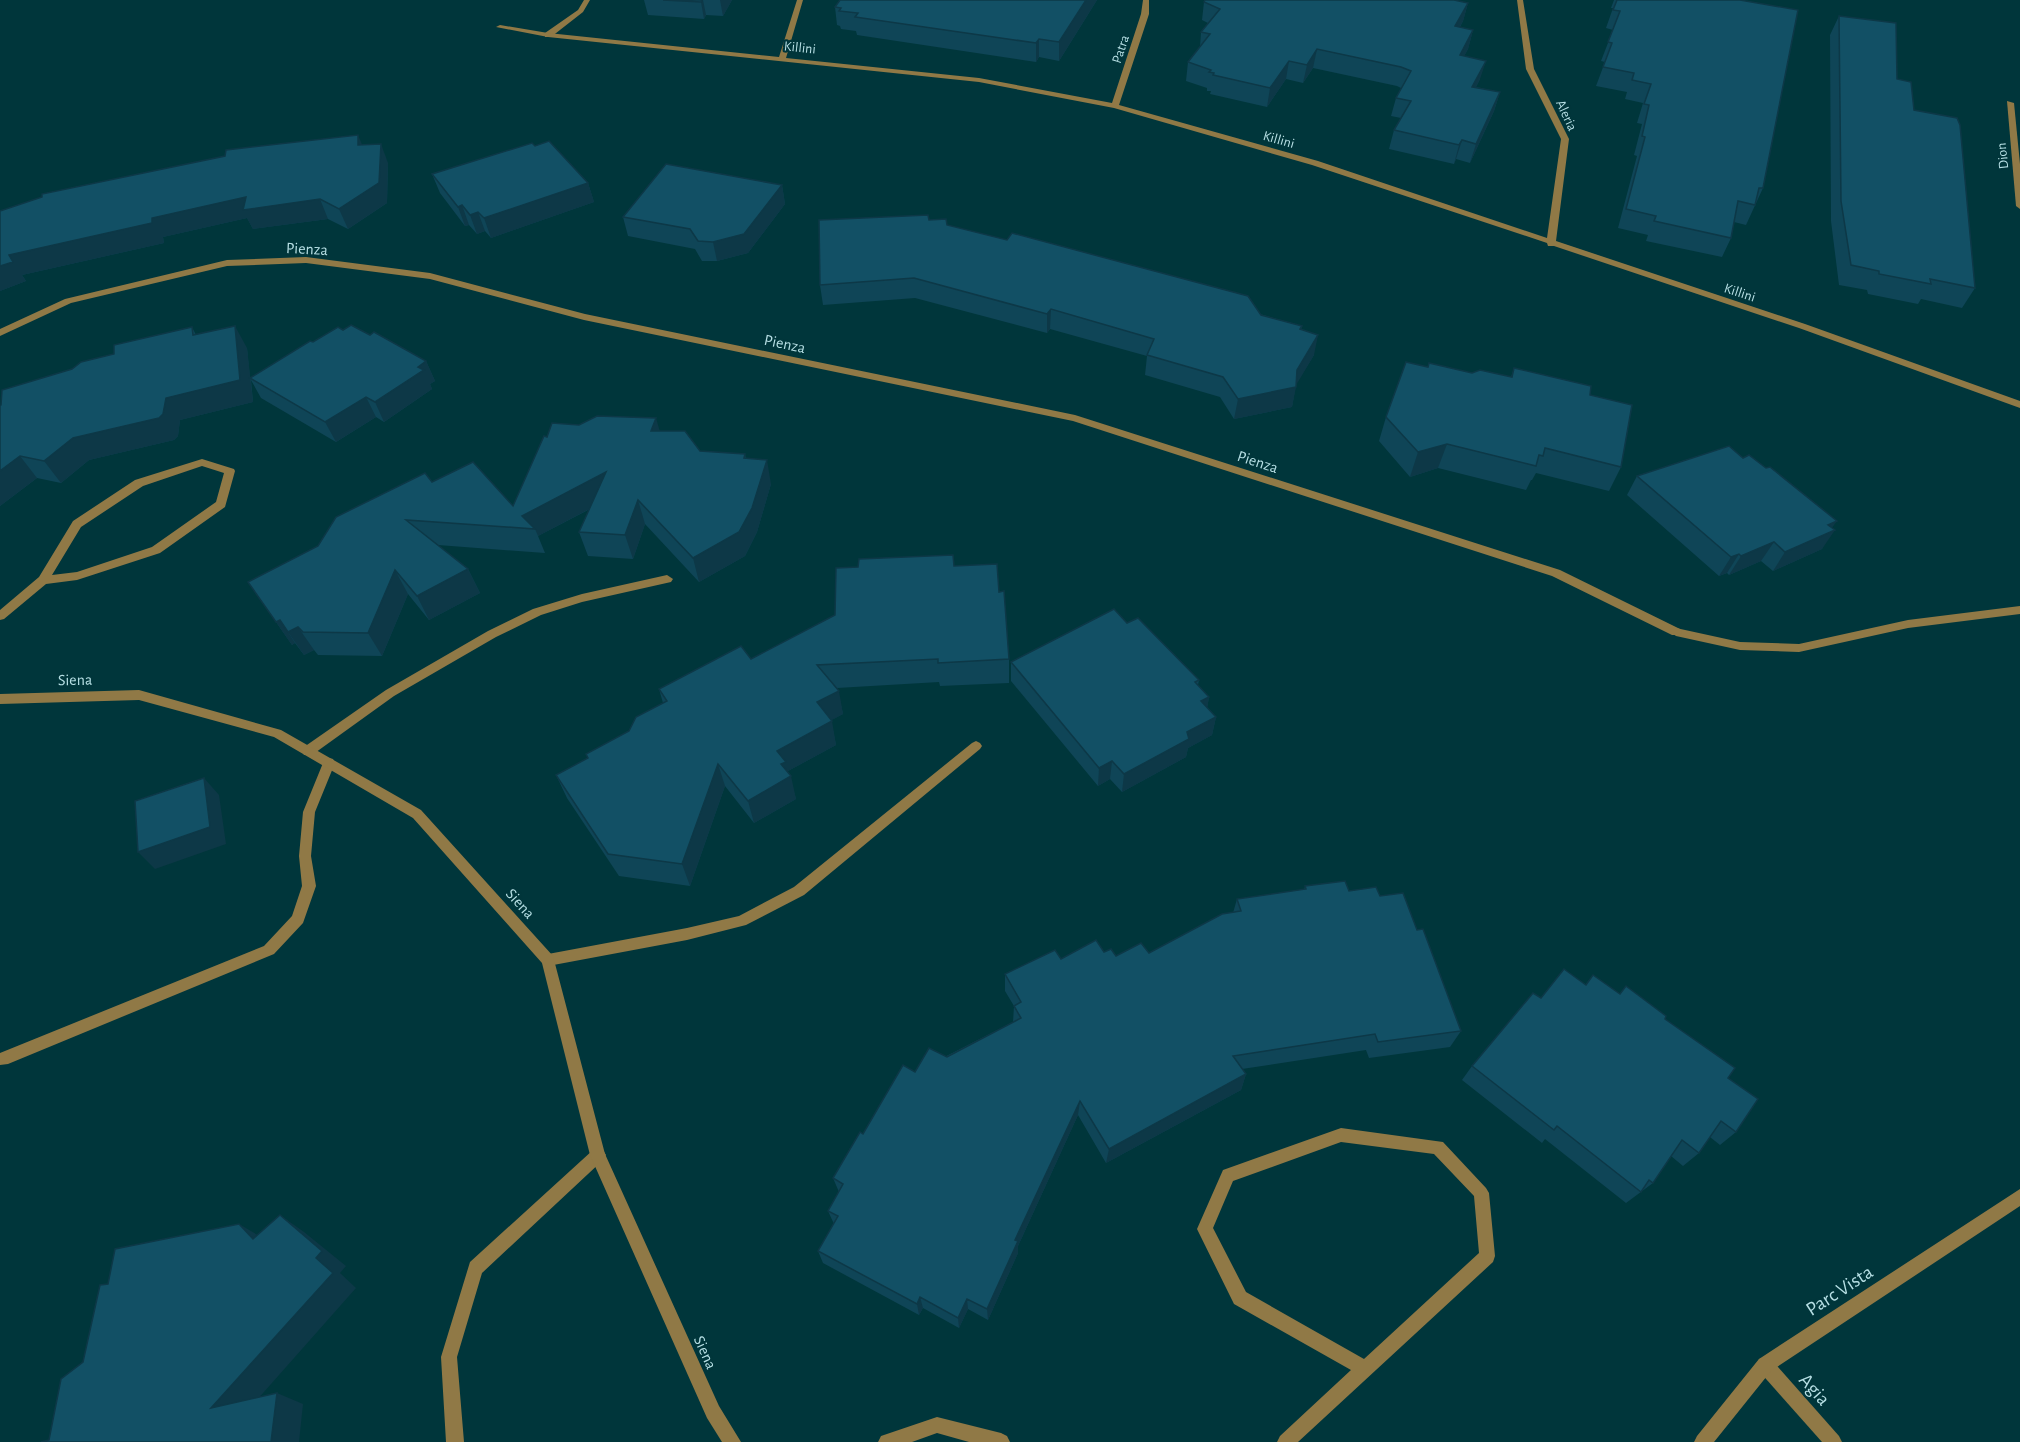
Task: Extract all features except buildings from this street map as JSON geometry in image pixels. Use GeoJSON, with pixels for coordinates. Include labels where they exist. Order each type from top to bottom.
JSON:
{"type":"FeatureCollection","features":[{"type":"Feature","properties":{"kind":"street"},"geometry":{"type":"LineString","coordinates":[[548,35],[581,11],[587,0]]}},
{"type":"Feature","properties":{"kind":"street"},"geometry":{"type":"LineString","coordinates":[[782,59],[800,0]]}},
{"type":"Feature","properties":{"kind":"street","name":"Patra"},"geometry":{"type":"LineString","coordinates":[[1115,106],[1145,14],[1146,0]]}},
{"type":"Feature","properties":{"kind":"street","name":"Aleria"},"geometry":{"type":"LineString","coordinates":[[1520,0],[1530,69],[1565,138],[1551,244]]}},
{"type":"Feature","properties":{"kind":"street","name":"Killini"},"geometry":{"type":"LineString","coordinates":[[500,27],[548,35],[979,80],[1115,106],[1315,163],[1551,244],[1802,326],[2020,405]]}},
{"type":"Feature","properties":{"kind":"street","name":"Dion"},"geometry":{"type":"LineString","coordinates":[[2010,103],[2020,206]]}},
{"type":"Feature","properties":{"kind":"street","name":"Pienza"},"geometry":{"type":"LineString","coordinates":[[0,333],[68,301],[227,263],[306,260],[430,276],[584,317],[1075,418],[1556,573],[1676,632],[1740,646],[1799,648],[1908,624],[2020,610]]}},
{"type":"Feature","properties":{"kind":"street"},"geometry":{"type":"LineString","coordinates":[[0,616],[43,580],[77,524],[139,483],[202,462],[230,471],[221,504],[156,550],[77,576],[43,580]]}},
{"type":"Feature","properties":{"kind":"street"},"geometry":{"type":"LineString","coordinates":[[308,751],[390,693],[492,634],[537,612],[582,598],[667,579]]}},
{"type":"Feature","properties":{"kind":"street","name":"Siena"},"geometry":{"type":"LineString","coordinates":[[0,699],[139,695],[277,733],[417,814],[548,960],[598,1155],[713,1412],[732,1442]]}},
{"type":"Feature","properties":{"kind":"street"},"geometry":{"type":"LineString","coordinates":[[548,960],[687,934],[741,921],[799,891],[976,746]]}},
{"type":"Feature","properties":{"kind":"street"},"geometry":{"type":"LineString","coordinates":[[3,1059],[269,950],[298,919],[309,886],[305,856],[309,812],[328,763]]}},
{"type":"Feature","properties":{"kind":"street"},"geometry":{"type":"LineString","coordinates":[[1286,1442],[1365,1369],[1487,1256],[1481,1193],[1438,1147],[1341,1135],[1228,1175],[1205,1229],[1240,1298],[1365,1369]]}},
{"type":"Feature","properties":{"kind":"street"},"geometry":{"type":"LineString","coordinates":[[455,1442],[449,1357],[476,1268],[598,1155]]}},
{"type":"Feature","properties":{"kind":"street","name":"Parc Vista"},"geometry":{"type":"LineString","coordinates":[[1703,1442],[1765,1365],[2020,1197]]}},
{"type":"Feature","properties":{"kind":"street","name":"Agia"},"geometry":{"type":"LineString","coordinates":[[1765,1365],[1833,1442]]}},
{"type":"Feature","properties":{"kind":"street"},"geometry":{"type":"LineString","coordinates":[[887,1442],[937,1425],[1001,1442]]}}]}
